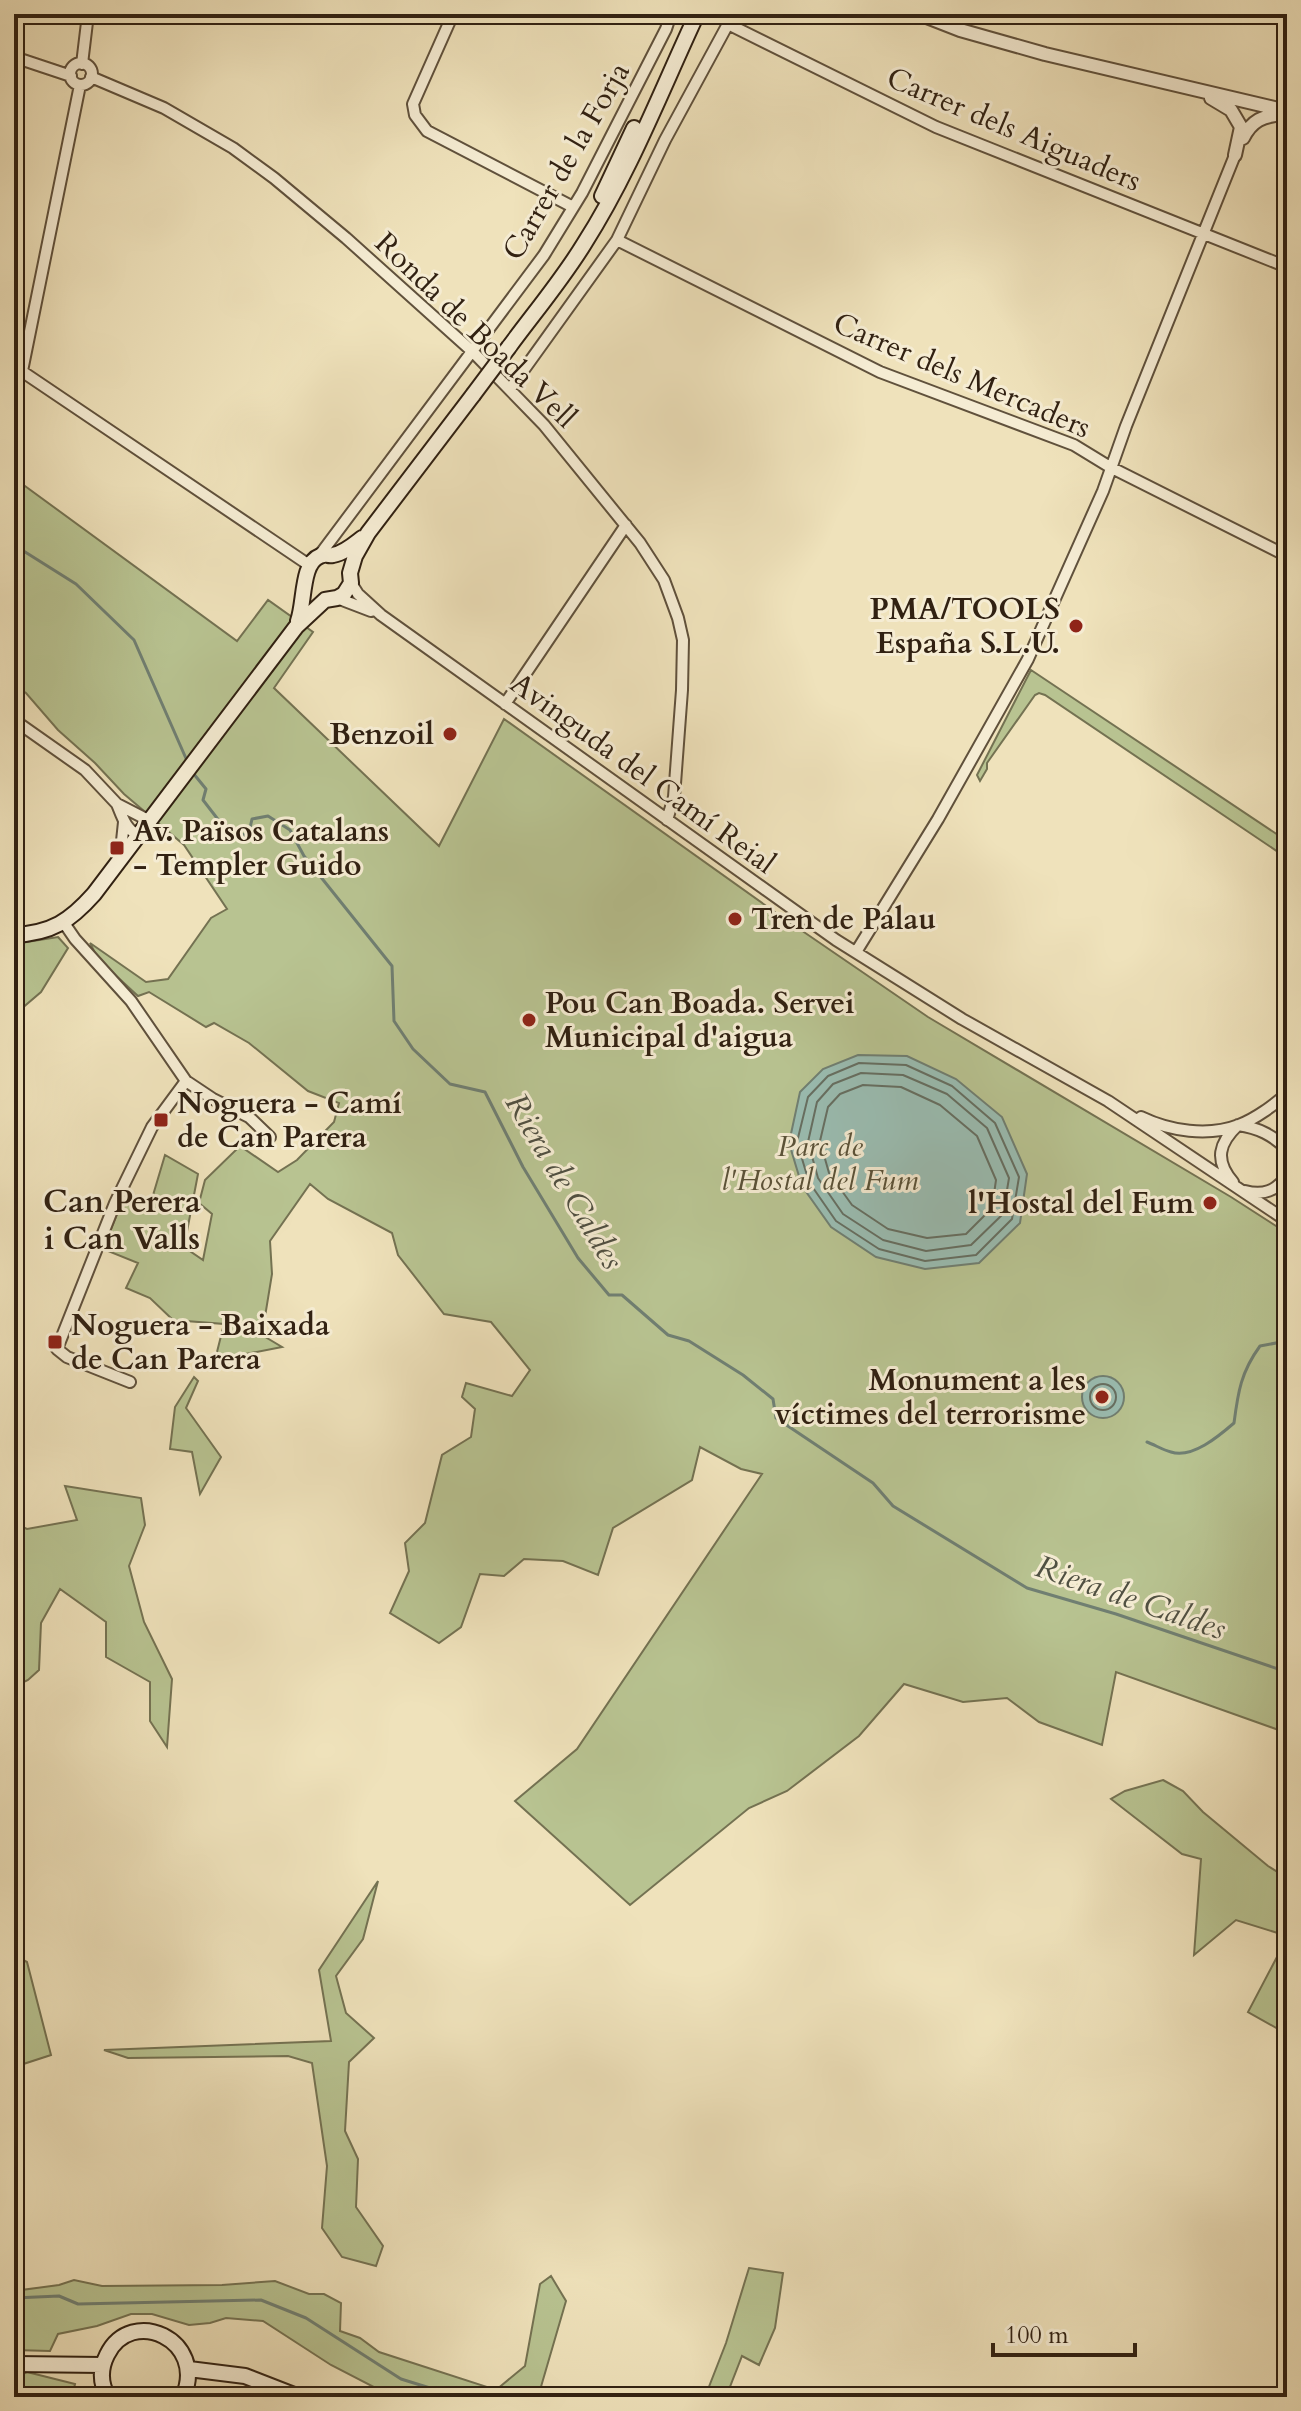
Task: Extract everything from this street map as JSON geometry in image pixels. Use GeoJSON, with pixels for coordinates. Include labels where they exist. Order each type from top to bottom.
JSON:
{"type":"FeatureCollection","features":[{"type":"Feature","properties":{"kind":"main road"},"geometry":{"type":"LineString","coordinates":[[14,935],[37,933],[64,923],[79,911],[296,627],[331,599],[344,594],[355,556],[368,533],[583,245],[621,179],[697,14]]}},
{"type":"Feature","properties":{"kind":"main road"},"geometry":{"type":"LineString","coordinates":[[562,275],[686,17]]}},
{"type":"Feature","properties":{"kind":"main road"},"geometry":{"type":"LineString","coordinates":[[296,627],[303,608],[306,572],[320,559],[348,548],[368,533]]}},
{"type":"Feature","properties":{"kind":"main road"},"geometry":{"type":"LineString","coordinates":[[320,559],[343,560],[350,578]]}},
{"type":"Feature","properties":{"kind":"main road"},"geometry":{"type":"LineString","coordinates":[[306,585],[316,597],[331,599]]}},
{"type":"Feature","properties":{"kind":"main road"},"geometry":{"type":"LineString","coordinates":[[108,2397],[102,2380],[103,2365],[111,2348],[135,2332],[150,2331],[166,2336],[184,2354],[189,2369],[188,2386],[183,2397]]}},
{"type":"Feature","properties":{"kind":"main road"},"geometry":{"type":"LineString","coordinates":[[14,2364],[103,2365]]}},
{"type":"Feature","properties":{"kind":"main road"},"geometry":{"type":"LineString","coordinates":[[189,2369],[245,2376],[299,2397]]}},
{"type":"Feature","properties":{"kind":"street"},"geometry":{"type":"LineString","coordinates":[[82,64],[88,14]]}},
{"type":"Feature","properties":{"kind":"street"},"geometry":{"type":"LineString","coordinates":[[453,14],[413,104],[415,115],[427,131],[573,207]]}},
{"type":"Feature","properties":{"kind":"street","name":"Carrer de la Forja"},"geometry":{"type":"LineString","coordinates":[[320,559],[544,255],[573,207],[671,14]]}},
{"type":"Feature","properties":{"kind":"street"},"geometry":{"type":"LineString","coordinates":[[919,14],[960,30],[1045,54],[1287,112]]}},
{"type":"Feature","properties":{"kind":"street"},"geometry":{"type":"LineString","coordinates":[[938,14],[1015,39],[1045,54]]}},
{"type":"Feature","properties":{"kind":"street","name":"Carrer dels Aiguaders"},"geometry":{"type":"LineString","coordinates":[[617,240],[665,140],[728,24],[936,127],[1287,267]]}},
{"type":"Feature","properties":{"kind":"street"},"geometry":{"type":"LineString","coordinates":[[14,57],[71,76],[80,85],[87,83],[91,77],[90,68],[82,64],[74,67],[71,76]]}},
{"type":"Feature","properties":{"kind":"street","name":"Ronda de Boada Vell"},"geometry":{"type":"LineString","coordinates":[[91,77],[164,108],[233,148],[346,238],[510,389],[544,425],[626,525],[664,580],[683,640],[674,797],[667,820]]}},
{"type":"Feature","properties":{"kind":"street"},"geometry":{"type":"LineString","coordinates":[[80,85],[18,369],[320,559]]}},
{"type":"Feature","properties":{"kind":"street"},"geometry":{"type":"LineString","coordinates":[[1197,90],[1231,110],[1241,127],[1235,155]]}},
{"type":"Feature","properties":{"kind":"street"},"geometry":{"type":"LineString","coordinates":[[856,952],[938,819],[1028,659],[1103,491],[1235,155],[1249,127],[1262,116],[1287,112]]}},
{"type":"Feature","properties":{"kind":"street"},"geometry":{"type":"LineString","coordinates":[[510,389],[617,240]]}},
{"type":"Feature","properties":{"kind":"street","name":"Carrer dels Mercaders"},"geometry":{"type":"LineString","coordinates":[[617,240],[880,372],[1074,445],[1110,467],[1287,556]]}},
{"type":"Feature","properties":{"kind":"street"},"geometry":{"type":"LineString","coordinates":[[505,704],[626,525]]}},
{"type":"Feature","properties":{"kind":"street","name":"Avinguda del Camí Reial"},"geometry":{"type":"LineString","coordinates":[[350,578],[358,594],[381,615],[856,952],[962,1019],[1108,1101],[1287,1221]]}},
{"type":"Feature","properties":{"kind":"street","name":"Avinguda del Camí Reial"},"geometry":{"type":"LineString","coordinates":[[331,599],[381,615]]}},
{"type":"Feature","properties":{"kind":"street"},"geometry":{"type":"LineString","coordinates":[[14,720],[85,770],[117,804],[150,821]]}},
{"type":"Feature","properties":{"kind":"street"},"geometry":{"type":"LineString","coordinates":[[117,804],[124,822],[133,833],[139,835]]}},
{"type":"Feature","properties":{"kind":"street"},"geometry":{"type":"LineString","coordinates":[[120,860],[124,822]]}},
{"type":"Feature","properties":{"kind":"street"},"geometry":{"type":"LineString","coordinates":[[64,923],[131,1001],[186,1081],[249,1117],[270,1137]]}},
{"type":"Feature","properties":{"kind":"street"},"geometry":{"type":"LineString","coordinates":[[130,1382],[67,1357],[57,1349],[115,1203],[152,1127],[186,1081]]}},
{"type":"Feature","properties":{"kind":"street"},"geometry":{"type":"LineString","coordinates":[[1108,1101],[1151,1122],[1181,1130],[1217,1130],[1238,1125],[1287,1094]]}},
{"type":"Feature","properties":{"kind":"street"},"geometry":{"type":"LineString","coordinates":[[1238,1125],[1255,1127],[1268,1133],[1287,1149]]}},
{"type":"Feature","properties":{"kind":"street"},"geometry":{"type":"LineString","coordinates":[[1238,1125],[1222,1143],[1220,1153],[1228,1177],[1239,1190],[1252,1193],[1275,1190],[1287,1176]]}},
{"type":"Feature","properties":{"kind":"green space","name":"Parc de l'Hostal del Fum"},"geometry":{"type":"Polygon","coordinates":[[[14,478],[237,641],[268,600],[313,632],[274,688],[439,846],[504,719],[928,1017],[1287,1233],[1287,1733],[1116,1672],[1102,1745],[1039,1722],[1007,1698],[963,1702],[904,1684],[859,1736],[787,1791],[749,1808],[630,1905],[515,1801],[577,1749],[762,1474],[741,1469],[700,1447],[692,1480],[613,1528],[598,1575],[563,1561],[524,1559],[504,1576],[480,1574],[461,1627],[439,1643],[390,1613],[409,1571],[405,1543],[425,1523],[442,1455],[471,1437],[475,1409],[462,1397],[466,1383],[512,1396],[530,1370],[491,1322],[444,1314],[398,1255],[392,1233],[328,1199],[310,1184],[270,1241],[272,1274],[262,1335],[282,1347],[215,1360],[224,1324],[173,1320],[150,1298],[126,1288],[138,1263],[103,1249],[122,1202],[148,1212],[165,1155],[198,1174],[184,1247],[203,1260],[212,1214],[199,1203],[205,1180],[240,1146],[278,1172],[297,1160],[334,1122],[339,1103],[308,1091],[249,1043],[214,1023],[206,1027],[149,992],[138,996],[98,959],[90,943],[146,982],[168,979],[211,918],[227,909],[184,845],[124,794],[58,730],[26,693],[14,685],[14,478]]]}},
{"type":"Feature","properties":{"kind":"green space"},"geometry":{"type":"Polygon","coordinates":[[[1031,670],[1287,841],[1287,858],[1039,693],[987,763],[980,781],[977,775],[1031,670]]]}},
{"type":"Feature","properties":{"kind":"green space"},"geometry":{"type":"Polygon","coordinates":[[[58,937],[68,948],[41,992],[14,1015],[14,944],[58,937]]]}},
{"type":"Feature","properties":{"kind":"green space"},"geometry":{"type":"Polygon","coordinates":[[[194,1377],[198,1381],[186,1408],[221,1457],[200,1494],[192,1452],[170,1449],[175,1407],[194,1377]]]}},
{"type":"Feature","properties":{"kind":"green space"},"geometry":{"type":"Polygon","coordinates":[[[65,1486],[141,1498],[145,1525],[129,1566],[144,1622],[172,1679],[167,1747],[150,1721],[150,1682],[106,1657],[106,1622],[60,1589],[41,1623],[39,1670],[14,1687],[14,1523],[27,1529],[77,1520],[65,1486]]]}},
{"type":"Feature","properties":{"kind":"green space"},"geometry":{"type":"Polygon","coordinates":[[[1163,1780],[1183,1791],[1203,1812],[1287,1878],[1287,1936],[1236,1920],[1194,1955],[1201,1859],[1182,1854],[1111,1799],[1125,1791],[1163,1780]]]}},
{"type":"Feature","properties":{"kind":"green space"},"geometry":{"type":"Polygon","coordinates":[[[378,1881],[363,1939],[336,1976],[346,2013],[374,2038],[349,2062],[345,2131],[358,2159],[356,2207],[383,2246],[376,2266],[342,2257],[322,2228],[327,2166],[312,2063],[288,2056],[128,2058],[104,2050],[331,2041],[319,1970],[378,1881]]]}},
{"type":"Feature","properties":{"kind":"green space"},"geometry":{"type":"Polygon","coordinates":[[[1287,1938],[1287,2034],[1248,2012],[1287,1938]]]}},
{"type":"Feature","properties":{"kind":"green space"},"geometry":{"type":"Polygon","coordinates":[[[14,1955],[27,1962],[51,2055],[14,2067],[14,1955]]]}},
{"type":"Feature","properties":{"kind":"green space"},"geometry":{"type":"Polygon","coordinates":[[[749,2268],[783,2273],[775,2328],[759,2365],[742,2356],[726,2397],[705,2397],[726,2343],[749,2268]]]}},
{"type":"Feature","properties":{"kind":"green space"},"geometry":{"type":"Polygon","coordinates":[[[551,2276],[566,2301],[538,2397],[393,2397],[331,2365],[263,2321],[226,2318],[189,2325],[152,2314],[131,2314],[97,2326],[58,2334],[50,2351],[14,2350],[14,2291],[74,2280],[102,2286],[222,2285],[275,2281],[309,2294],[324,2294],[341,2303],[340,2331],[360,2338],[379,2352],[496,2390],[525,2366],[540,2284],[551,2276]]]}},
{"type":"Feature","properties":{"kind":"green space"},"geometry":{"type":"Polygon","coordinates":[[[27,2372],[75,2384],[72,2397],[14,2397],[19,2376],[27,2372]]]}},
{"type":"Feature","properties":{"kind":"water"},"geometry":{"type":"Polygon","coordinates":[[[858,1055],[907,1056],[956,1079],[1002,1117],[1027,1174],[1020,1223],[979,1263],[925,1269],[876,1257],[831,1227],[802,1186],[789,1143],[800,1092],[823,1069],[858,1055]]]}},
{"type":"Feature","properties":{"kind":"water"},"geometry":{"type":"Polygon","coordinates":[[[1103,1376],[1118,1382],[1124,1397],[1118,1412],[1103,1418],[1088,1412],[1082,1397],[1088,1382],[1103,1376]]]}},
{"type":"Feature","properties":{"kind":"waterway","name":"Riera de Caldes"},"geometry":{"type":"LineString","coordinates":[[14,545],[76,584],[134,640],[188,763]]}},
{"type":"Feature","properties":{"kind":"waterway","name":"Riera de Caldes"},"geometry":{"type":"LineString","coordinates":[[193,773],[206,789],[203,800],[220,822],[248,837],[252,819],[268,816],[290,830],[304,856],[392,966],[394,1021],[413,1049],[450,1084],[485,1092],[523,1167],[578,1258],[609,1295],[622,1295],[668,1335],[689,1341],[743,1375],[773,1399],[776,1418],[873,1483],[893,1506],[1027,1588],[1116,1614],[1287,1672]]}},
{"type":"Feature","properties":{"kind":"waterway"},"geometry":{"type":"LineString","coordinates":[[1147,1442],[1179,1453],[1213,1440],[1234,1423],[1241,1383],[1260,1346],[1287,1341]]}},
{"type":"Feature","properties":{"kind":"waterway"},"geometry":{"type":"LineString","coordinates":[[14,2298],[59,2296],[78,2304],[261,2300],[306,2318],[401,2379],[459,2397]]}},
{"type":"Feature","properties":{"kind":"place","name":"PMA/TOOLS España S.L.U."},"geometry":{"type":"Point","coordinates":[1076,626]}},
{"type":"Feature","properties":{"kind":"place","name":"Benzoil"},"geometry":{"type":"Point","coordinates":[450,734]}},
{"type":"Feature","properties":{"kind":"place","name":"Av. Països Catalans - Templer Guido"},"geometry":{"type":"Point","coordinates":[117,848]}},
{"type":"Feature","properties":{"kind":"place","name":"Tren de Palau"},"geometry":{"type":"Point","coordinates":[735,919]}},
{"type":"Feature","properties":{"kind":"place","name":"Pou Can Boada. Servei Municipal d'aigua"},"geometry":{"type":"Point","coordinates":[529,1020]}},
{"type":"Feature","properties":{"kind":"place","name":"Noguera - Camí de Can Parera"},"geometry":{"type":"Point","coordinates":[161,1120]}},
{"type":"Feature","properties":{"kind":"place","name":"l'Hostal del Fum"},"geometry":{"type":"Point","coordinates":[1210,1203]}},
{"type":"Feature","properties":{"kind":"place","name":"Noguera - Baixada de Can Parera"},"geometry":{"type":"Point","coordinates":[55,1342]}},
{"type":"Feature","properties":{"kind":"place","name":"Monument a les víctimes del terrorisme"},"geometry":{"type":"Point","coordinates":[1102,1397]}},
{"type":"Feature","properties":{"kind":"district","name":"Can Perera i Can Valls"},"geometry":{"type":"Point","coordinates":[122,1220]}}]}
